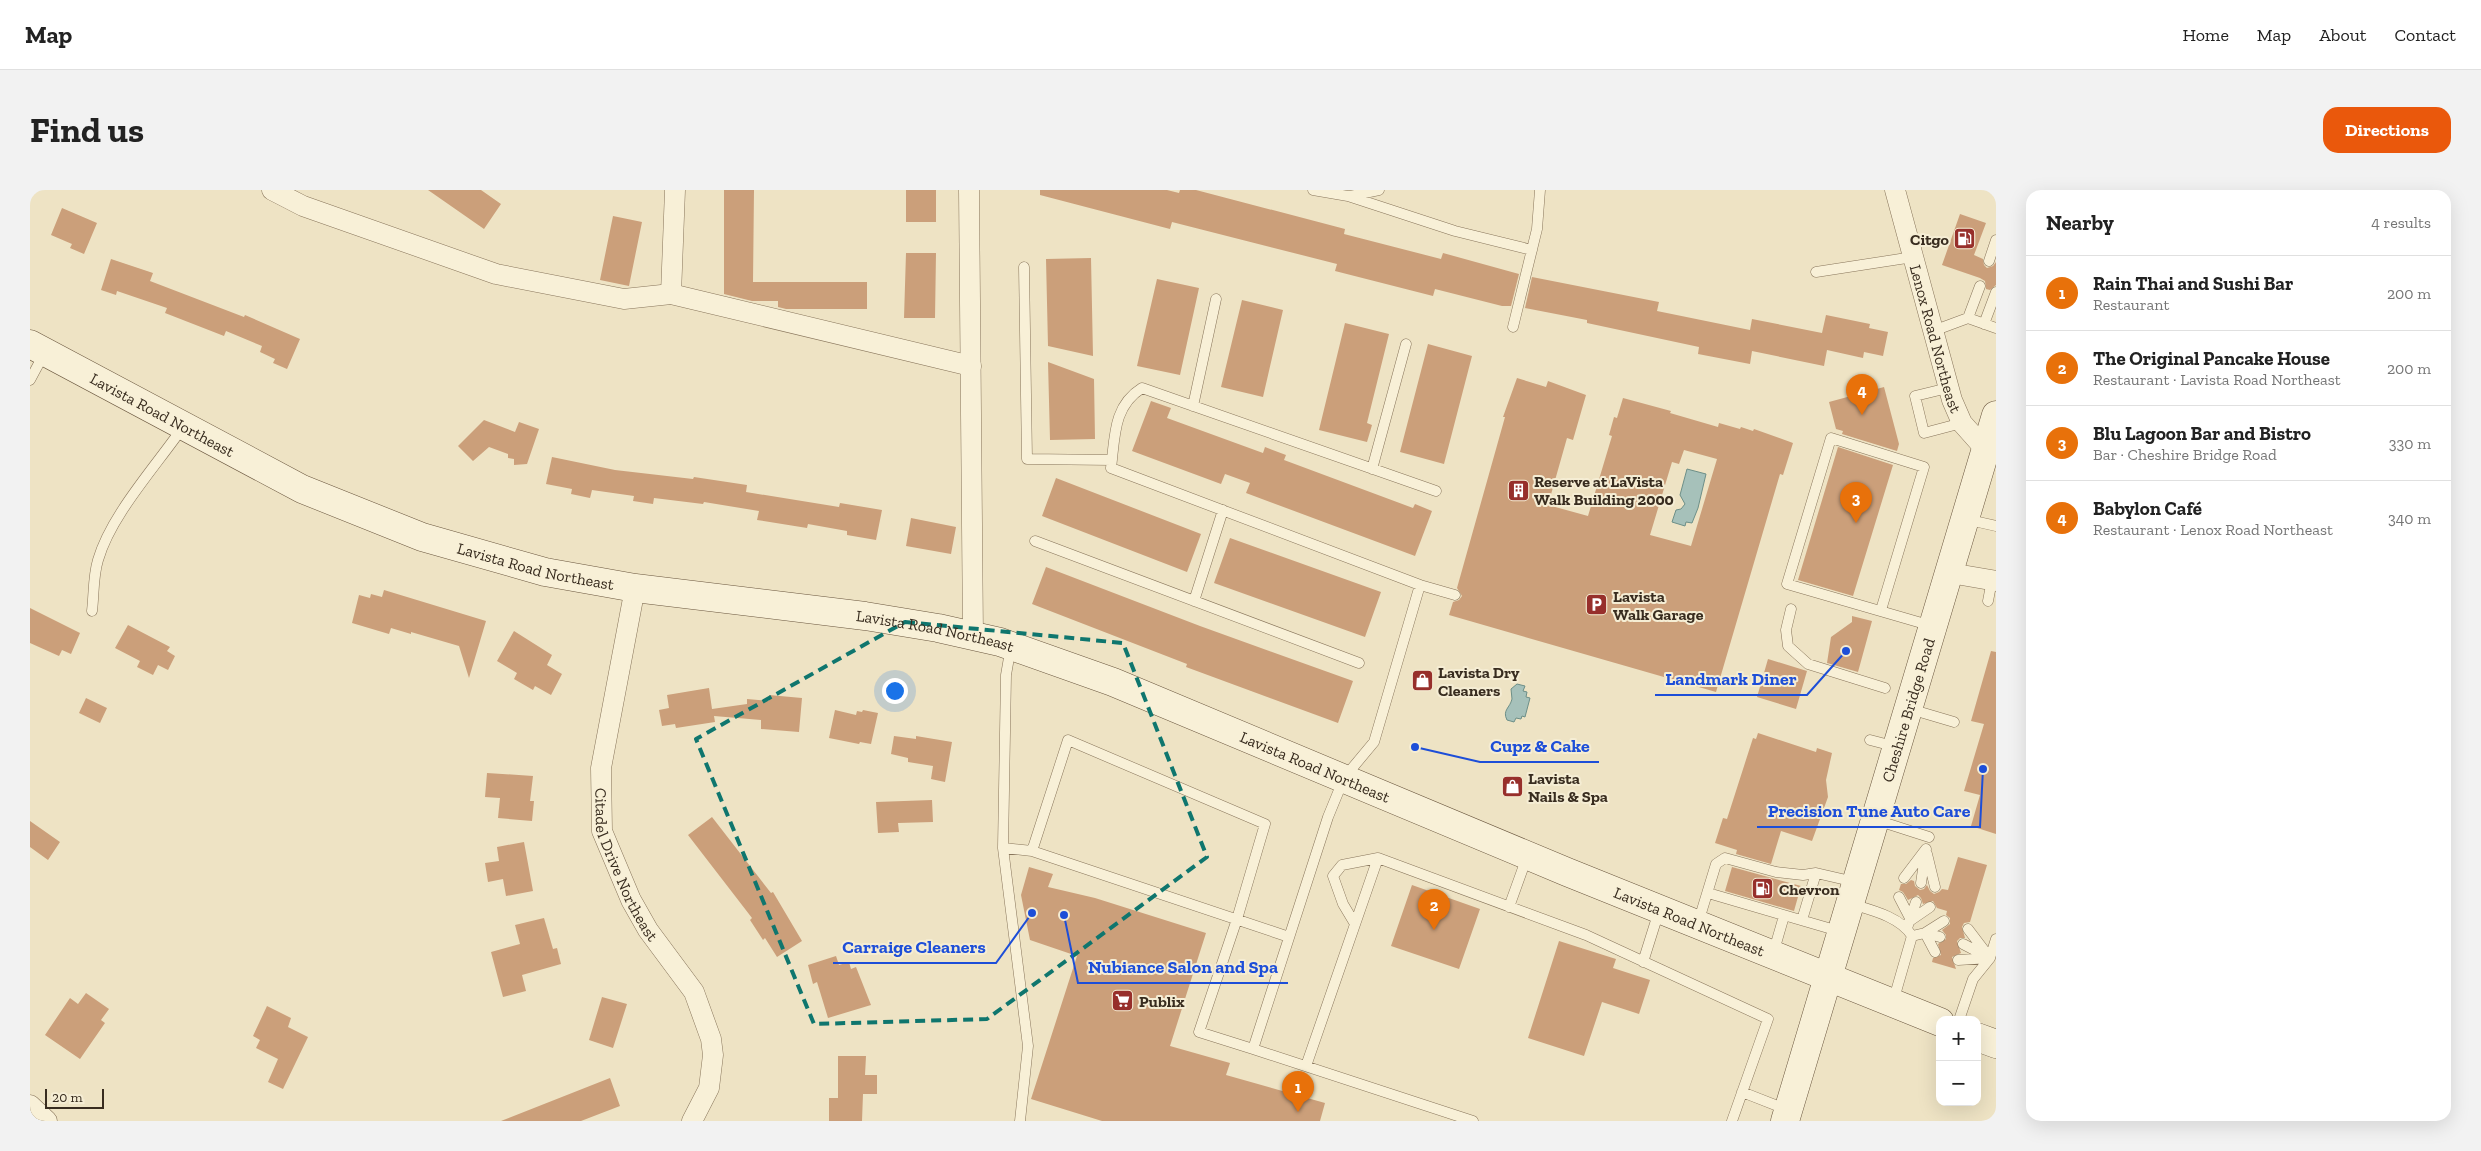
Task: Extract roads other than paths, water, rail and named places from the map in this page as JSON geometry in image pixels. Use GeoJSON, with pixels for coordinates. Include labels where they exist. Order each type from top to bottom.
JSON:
{"type":"FeatureCollection","features":[{"type":"Feature","properties":{"kind":"main road","name":"Lavista Road Northeast"},"geometry":{"type":"LineString","coordinates":[[38,348],[302,489],[422,537],[545,572],[635,588],[865,616],[938,628],[1011,646],[1113,682],[1527,856],[1936,1020]]}},
{"type":"Feature","properties":{"kind":"main road","name":"Cheshire Bridge Road"},"geometry":{"type":"LineString","coordinates":[[1787,1116],[1966,519],[1990,453],[1996,415]]}},
{"type":"Feature","properties":{"kind":"main road"},"geometry":{"type":"LineString","coordinates":[[1981,1038],[1996,1044]]}},
{"type":"Feature","properties":{"kind":"street"},"geometry":{"type":"LineString","coordinates":[[272,190],[303,206],[496,274],[624,299],[670,294],[971,366]]}},
{"type":"Feature","properties":{"kind":"street"},"geometry":{"type":"LineString","coordinates":[[670,294],[675,190]]}},
{"type":"Feature","properties":{"kind":"street"},"geometry":{"type":"LineString","coordinates":[[970,190],[973,636]]}},
{"type":"Feature","properties":{"kind":"street","name":"Lenox Road Northeast"},"geometry":{"type":"LineString","coordinates":[[1895,190],[1948,388],[1962,423],[1990,453]]}},
{"type":"Feature","properties":{"kind":"street"},"geometry":{"type":"LineString","coordinates":[[1950,573],[1994,580]]}},
{"type":"Feature","properties":{"kind":"street","name":"Citadel Drive Northeast"},"geometry":{"type":"LineString","coordinates":[[635,588],[601,768],[602,831],[631,900],[648,930],[694,992],[711,1040],[713,1055],[709,1088],[692,1121]]}},
{"type":"Feature","properties":{"kind":"street"},"geometry":{"type":"LineString","coordinates":[[30,1104],[47,1121]]}},
{"type":"Feature","properties":{"kind":"lane"},"geometry":{"type":"LineString","coordinates":[[1313,190],[1348,196],[1455,230],[1532,250]]}},
{"type":"Feature","properties":{"kind":"lane"},"geometry":{"type":"LineString","coordinates":[[1348,196],[1379,190]]}},
{"type":"Feature","properties":{"kind":"lane"},"geometry":{"type":"LineString","coordinates":[[1513,326],[1537,229],[1540,190]]}},
{"type":"Feature","properties":{"kind":"lane"},"geometry":{"type":"LineString","coordinates":[[1989,261],[1996,240]]}},
{"type":"Feature","properties":{"kind":"lane"},"geometry":{"type":"LineString","coordinates":[[1816,272],[1913,257]]}},
{"type":"Feature","properties":{"kind":"lane"},"geometry":{"type":"LineString","coordinates":[[1024,267],[1028,459],[1112,460]]}},
{"type":"Feature","properties":{"kind":"lane"},"geometry":{"type":"LineString","coordinates":[[1968,318],[1980,286]]}},
{"type":"Feature","properties":{"kind":"lane"},"geometry":{"type":"LineString","coordinates":[[1984,324],[1996,292]]}},
{"type":"Feature","properties":{"kind":"lane"},"geometry":{"type":"LineString","coordinates":[[1193,406],[1216,299]]}},
{"type":"Feature","properties":{"kind":"lane"},"geometry":{"type":"LineString","coordinates":[[1933,331],[1968,318],[1996,328]]}},
{"type":"Feature","properties":{"kind":"lane"},"geometry":{"type":"LineString","coordinates":[[1372,469],[1406,344]]}},
{"type":"Feature","properties":{"kind":"lane"},"geometry":{"type":"LineString","coordinates":[[30,380],[38,348]]}},
{"type":"Feature","properties":{"kind":"lane"},"geometry":{"type":"LineString","coordinates":[[1436,491],[1142,388],[1130,396],[1120,412],[1110,468],[1420,585],[1455,595]]}},
{"type":"Feature","properties":{"kind":"lane"},"geometry":{"type":"LineString","coordinates":[[1948,388],[1915,396],[1924,433],[1962,423]]}},
{"type":"Feature","properties":{"kind":"lane"},"geometry":{"type":"LineString","coordinates":[[92,610],[98,561],[108,539],[131,497],[184,426]]}},
{"type":"Feature","properties":{"kind":"lane"},"geometry":{"type":"LineString","coordinates":[[1881,610],[1924,467],[1831,438],[1787,584],[1934,626]]}},
{"type":"Feature","properties":{"kind":"lane"},"geometry":{"type":"LineString","coordinates":[[1194,601],[1223,510]]}},
{"type":"Feature","properties":{"kind":"lane"},"geometry":{"type":"LineString","coordinates":[[1966,519],[1996,526]]}},
{"type":"Feature","properties":{"kind":"lane"},"geometry":{"type":"LineString","coordinates":[[1035,542],[1359,663]]}},
{"type":"Feature","properties":{"kind":"lane"},"geometry":{"type":"LineString","coordinates":[[1988,602],[1994,580]]}},
{"type":"Feature","properties":{"kind":"lane"},"geometry":{"type":"LineString","coordinates":[[1253,1049],[1289,937],[1344,778],[1374,742],[1420,585]]}},
{"type":"Feature","properties":{"kind":"lane"},"geometry":{"type":"LineString","coordinates":[[1791,609],[1786,630],[1788,646],[1808,664],[1885,688]]}},
{"type":"Feature","properties":{"kind":"lane"},"geometry":{"type":"LineString","coordinates":[[1011,646],[1006,675],[1003,848],[1028,1046],[1020,1121]]}},
{"type":"Feature","properties":{"kind":"lane"},"geometry":{"type":"LineString","coordinates":[[1910,709],[1954,722]]}},
{"type":"Feature","properties":{"kind":"lane"},"geometry":{"type":"LineString","coordinates":[[1032,851],[1068,740],[1265,824],[1237,919],[1199,1032],[1473,1121]]}},
{"type":"Feature","properties":{"kind":"lane"},"geometry":{"type":"LineString","coordinates":[[1870,740],[1898,748]]}},
{"type":"Feature","properties":{"kind":"lane"},"geometry":{"type":"LineString","coordinates":[[1876,820],[1930,838]]}},
{"type":"Feature","properties":{"kind":"lane"},"geometry":{"type":"LineString","coordinates":[[1003,848],[1032,851],[1289,937]]}},
{"type":"Feature","properties":{"kind":"lane"},"geometry":{"type":"LineString","coordinates":[[1904,878],[1926,849]]}},
{"type":"Feature","properties":{"kind":"lane"},"geometry":{"type":"LineString","coordinates":[[1921,883],[1926,849]]}},
{"type":"Feature","properties":{"kind":"lane"},"geometry":{"type":"LineString","coordinates":[[1926,849],[1936,887]]}},
{"type":"Feature","properties":{"kind":"lane"},"geometry":{"type":"LineString","coordinates":[[1509,906],[1527,856]]}},
{"type":"Feature","properties":{"kind":"lane"},"geometry":{"type":"LineString","coordinates":[[1306,1066],[1378,858]]}},
{"type":"Feature","properties":{"kind":"lane"},"geometry":{"type":"LineString","coordinates":[[1355,924],[1343,904],[1333,876],[1342,865],[1378,858],[1586,935],[1768,1019],[1732,1121]]}},
{"type":"Feature","properties":{"kind":"lane"},"geometry":{"type":"LineString","coordinates":[[1698,924],[1716,864],[1726,858],[1775,875],[1816,873],[1854,894],[1874,911],[1910,928],[1940,937]]}},
{"type":"Feature","properties":{"kind":"lane"},"geometry":{"type":"LineString","coordinates":[[1802,920],[1816,873]]}},
{"type":"Feature","properties":{"kind":"lane"},"geometry":{"type":"LineString","coordinates":[[1708,893],[1747,901],[1767,907],[1784,916],[1843,932]]}},
{"type":"Feature","properties":{"kind":"lane"},"geometry":{"type":"LineString","coordinates":[[1899,897],[1910,928]]}},
{"type":"Feature","properties":{"kind":"lane"},"geometry":{"type":"LineString","coordinates":[[1893,1003],[1916,902]]}},
{"type":"Feature","properties":{"kind":"lane"},"geometry":{"type":"LineString","coordinates":[[1910,928],[1930,906]]}},
{"type":"Feature","properties":{"kind":"lane"},"geometry":{"type":"LineString","coordinates":[[1643,962],[1660,908]]}},
{"type":"Feature","properties":{"kind":"lane"},"geometry":{"type":"LineString","coordinates":[[1773,954],[1784,916]]}},
{"type":"Feature","properties":{"kind":"lane"},"geometry":{"type":"LineString","coordinates":[[1925,933],[1944,921]]}},
{"type":"Feature","properties":{"kind":"lane"},"geometry":{"type":"LineString","coordinates":[[1968,929],[1990,958]]}},
{"type":"Feature","properties":{"kind":"lane"},"geometry":{"type":"LineString","coordinates":[[1925,933],[1935,952]]}},
{"type":"Feature","properties":{"kind":"lane"},"geometry":{"type":"LineString","coordinates":[[1960,1016],[1972,978],[1990,958],[1996,939]]}},
{"type":"Feature","properties":{"kind":"lane"},"geometry":{"type":"LineString","coordinates":[[1963,944],[1990,958]]}},
{"type":"Feature","properties":{"kind":"lane"},"geometry":{"type":"LineString","coordinates":[[1958,960],[1990,958]]}},
{"type":"Feature","properties":{"kind":"lane"},"geometry":{"type":"LineString","coordinates":[[1742,1092],[1787,1116]]}},
{"type":"Feature","properties":{"kind":"water"},"geometry":{"type":"Polygon","coordinates":[[[1687,469],[1706,474],[1698,508],[1692,523],[1686,522],[1685,526],[1672,522],[1676,510],[1681,509],[1685,504],[1680,495],[1687,469]]]}},
{"type":"Feature","properties":{"kind":"water"},"geometry":{"type":"Polygon","coordinates":[[[1517,684],[1525,686],[1523,691],[1527,692],[1526,697],[1530,698],[1525,717],[1522,716],[1521,719],[1516,718],[1514,722],[1507,720],[1505,714],[1512,699],[1511,689],[1517,684]]]}},
{"type":"Feature","properties":{"kind":"place","name":"Citgo"},"geometry":{"type":"Point","coordinates":[1965,239]}},
{"type":"Feature","properties":{"kind":"place","name":"Babylon Café"},"geometry":{"type":"Point","coordinates":[1862,415]}},
{"type":"Feature","properties":{"kind":"place","name":"Reserve at LaVista Walk Building 2000"},"geometry":{"type":"Point","coordinates":[1518,490]}},
{"type":"Feature","properties":{"kind":"place","name":"Blu Lagoon Bar and Bistro"},"geometry":{"type":"Point","coordinates":[1856,523]}},
{"type":"Feature","properties":{"kind":"place","name":"Lavista Walk Garage"},"geometry":{"type":"Point","coordinates":[1597,605]}},
{"type":"Feature","properties":{"kind":"place","name":"Landmark Diner"},"geometry":{"type":"Point","coordinates":[1846,651]}},
{"type":"Feature","properties":{"kind":"place","name":"Lavista Dry Cleaners"},"geometry":{"type":"Point","coordinates":[1422,681]}},
{"type":"Feature","properties":{"kind":"place","name":"Cupz & Cake"},"geometry":{"type":"Point","coordinates":[1415,747]}},
{"type":"Feature","properties":{"kind":"place","name":"Precision Tune Auto Care"},"geometry":{"type":"Point","coordinates":[1983,769]}},
{"type":"Feature","properties":{"kind":"place","name":"Lavista Nails & Spa"},"geometry":{"type":"Point","coordinates":[1512,787]}},
{"type":"Feature","properties":{"kind":"place","name":"Chevron"},"geometry":{"type":"Point","coordinates":[1763,889]}},
{"type":"Feature","properties":{"kind":"place","name":"Carraige Cleaners"},"geometry":{"type":"Point","coordinates":[1032,913]}},
{"type":"Feature","properties":{"kind":"place","name":"Nubiance Salon and Spa"},"geometry":{"type":"Point","coordinates":[1064,915]}},
{"type":"Feature","properties":{"kind":"place","name":"The Original Pancake House"},"geometry":{"type":"Point","coordinates":[1434,930]}},
{"type":"Feature","properties":{"kind":"place","name":"Publix"},"geometry":{"type":"Point","coordinates":[1123,1001]}},
{"type":"Feature","properties":{"kind":"place","name":"Rain Thai and Sushi Bar"},"geometry":{"type":"Point","coordinates":[1298,1112]}}]}
